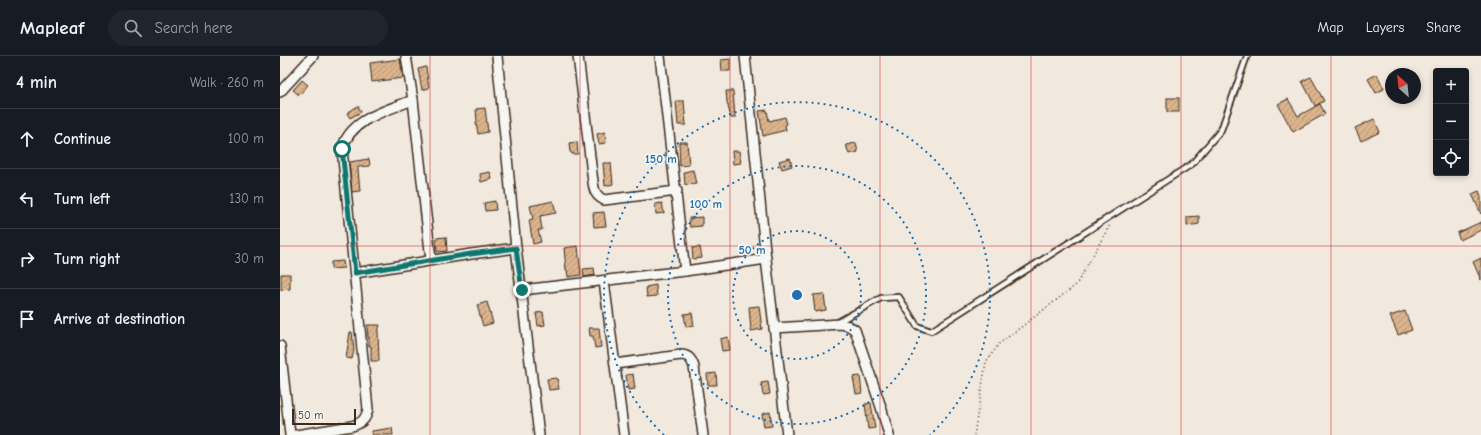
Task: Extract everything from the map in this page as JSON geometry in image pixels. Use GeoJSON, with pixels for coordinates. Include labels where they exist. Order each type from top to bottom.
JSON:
{"type":"FeatureCollection","features":[{"type":"Feature","properties":{"kind":"street"},"geometry":{"type":"LineString","coordinates":[[280,92],[312,56]]}},
{"type":"Feature","properties":{"kind":"street"},"geometry":{"type":"LineString","coordinates":[[406,56],[413,100],[431,260]]}},
{"type":"Feature","properties":{"kind":"street"},"geometry":{"type":"LineString","coordinates":[[496,56],[516,248],[539,435]]}},
{"type":"Feature","properties":{"kind":"street"},"geometry":{"type":"LineString","coordinates":[[578,56],[592,182],[598,197],[604,200],[677,191]]}},
{"type":"Feature","properties":{"kind":"street"},"geometry":{"type":"LineString","coordinates":[[660,56],[677,191],[685,271]]}},
{"type":"Feature","properties":{"kind":"street"},"geometry":{"type":"LineString","coordinates":[[745,56],[766,259],[787,435]]}},
{"type":"Feature","properties":{"kind":"street"},"geometry":{"type":"LineString","coordinates":[[296,435],[360,424],[367,414],[368,408],[342,149],[345,140],[355,128],[368,118],[413,100]]}},
{"type":"Feature","properties":{"kind":"street"},"geometry":{"type":"LineString","coordinates":[[355,273],[516,248]]}},
{"type":"Feature","properties":{"kind":"street"},"geometry":{"type":"LineString","coordinates":[[522,290],[685,271],[766,259]]}},
{"type":"Feature","properties":{"kind":"street"},"geometry":{"type":"LineString","coordinates":[[604,280],[624,435]]}},
{"type":"Feature","properties":{"kind":"street"},"geometry":{"type":"LineString","coordinates":[[774,328],[835,324],[849,326],[855,330],[889,435]]}},
{"type":"Feature","properties":{"kind":"street"},"geometry":{"type":"LineString","coordinates":[[280,346],[290,435]]}},
{"type":"Feature","properties":{"kind":"street"},"geometry":{"type":"LineString","coordinates":[[615,364],[681,355],[686,355],[690,358],[694,367],[703,435]]}},
{"type":"Feature","properties":{"kind":"lane"},"geometry":{"type":"LineString","coordinates":[[835,324],[881,298],[899,297],[917,326],[931,331],[1192,164],[1221,130],[1247,56]]}},
{"type":"Feature","properties":{"kind":"path"},"geometry":{"type":"LineString","coordinates":[[974,435],[986,362],[999,344],[1076,285],[1111,224]]}},
{"type":"Feature","properties":{"kind":"building"},"geometry":{"type":"Polygon","coordinates":[[[400,59],[403,78],[372,82],[370,63],[400,59]]]}},
{"type":"Feature","properties":{"kind":"building"},"geometry":{"type":"Polygon","coordinates":[[[730,59],[730,71],[722,71],[721,60],[730,59]]]}},
{"type":"Feature","properties":{"kind":"building"},"geometry":{"type":"Polygon","coordinates":[[[426,67],[429,88],[422,90],[418,69],[426,67]]]}},
{"type":"Feature","properties":{"kind":"building"},"geometry":{"type":"Polygon","coordinates":[[[1377,74],[1384,89],[1376,93],[1368,79],[1377,74]]]}},
{"type":"Feature","properties":{"kind":"building"},"geometry":{"type":"Polygon","coordinates":[[[1311,77],[1324,101],[1315,106],[1302,81],[1311,77]]]}},
{"type":"Feature","properties":{"kind":"building"},"geometry":{"type":"Polygon","coordinates":[[[302,80],[308,85],[299,95],[293,90],[302,80]]]}},
{"type":"Feature","properties":{"kind":"building"},"geometry":{"type":"Polygon","coordinates":[[[726,91],[733,91],[735,118],[731,118],[726,91]]]}},
{"type":"Feature","properties":{"kind":"building"},"geometry":{"type":"Polygon","coordinates":[[[1167,98],[1179,98],[1179,112],[1167,112],[1167,98]]]}},
{"type":"Feature","properties":{"kind":"building"},"geometry":{"type":"Polygon","coordinates":[[[1288,99],[1298,116],[1320,104],[1325,114],[1293,132],[1278,104],[1288,99]]]}},
{"type":"Feature","properties":{"kind":"building"},"geometry":{"type":"Polygon","coordinates":[[[676,101],[684,101],[686,125],[678,125],[676,101]]]}},
{"type":"Feature","properties":{"kind":"building"},"geometry":{"type":"Polygon","coordinates":[[[358,106],[361,112],[350,118],[347,113],[358,106]]]}},
{"type":"Feature","properties":{"kind":"building"},"geometry":{"type":"Polygon","coordinates":[[[485,108],[488,132],[478,134],[476,109],[485,108]]]}},
{"type":"Feature","properties":{"kind":"building"},"geometry":{"type":"Polygon","coordinates":[[[767,110],[769,121],[785,117],[787,124],[785,125],[786,130],[763,136],[759,111],[767,110]]]}},
{"type":"Feature","properties":{"kind":"building"},"geometry":{"type":"Polygon","coordinates":[[[1374,119],[1380,132],[1361,141],[1355,128],[1374,119]]]}},
{"type":"Feature","properties":{"kind":"building"},"geometry":{"type":"Polygon","coordinates":[[[605,132],[606,143],[599,144],[597,134],[605,132]]]}},
{"type":"Feature","properties":{"kind":"building"},"geometry":{"type":"Polygon","coordinates":[[[577,142],[578,154],[572,154],[570,152],[569,143],[577,142]]]}},
{"type":"Feature","properties":{"kind":"building"},"geometry":{"type":"Polygon","coordinates":[[[679,142],[687,142],[689,165],[680,166],[679,142]]]}},
{"type":"Feature","properties":{"kind":"building"},"geometry":{"type":"Polygon","coordinates":[[[856,143],[858,152],[849,154],[846,145],[856,143]]]}},
{"type":"Feature","properties":{"kind":"building"},"geometry":{"type":"Polygon","coordinates":[[[732,151],[739,151],[741,163],[733,164],[732,151]]]}},
{"type":"Feature","properties":{"kind":"building"},"geometry":{"type":"Polygon","coordinates":[[[790,158],[792,166],[782,169],[779,161],[790,158]]]}},
{"type":"Feature","properties":{"kind":"building"},"geometry":{"type":"Polygon","coordinates":[[[369,159],[370,166],[358,167],[360,191],[352,192],[349,162],[369,159]]]}},
{"type":"Feature","properties":{"kind":"building"},"geometry":{"type":"Polygon","coordinates":[[[603,163],[611,163],[613,184],[605,186],[603,163]]]}},
{"type":"Feature","properties":{"kind":"building"},"geometry":{"type":"Polygon","coordinates":[[[693,170],[696,184],[685,185],[684,172],[693,170]]]}},
{"type":"Feature","properties":{"kind":"building"},"geometry":{"type":"Polygon","coordinates":[[[490,172],[492,179],[481,182],[480,174],[490,172]]]}},
{"type":"Feature","properties":{"kind":"building"},"geometry":{"type":"Polygon","coordinates":[[[1479,191],[1481,196],[1481,214],[1472,194],[1479,191]]]}},
{"type":"Feature","properties":{"kind":"building"},"geometry":{"type":"Polygon","coordinates":[[[495,201],[496,210],[485,211],[484,203],[495,201]]]}},
{"type":"Feature","properties":{"kind":"building"},"geometry":{"type":"Polygon","coordinates":[[[553,201],[556,213],[540,216],[542,230],[538,230],[541,242],[533,244],[529,220],[533,219],[530,206],[553,201]]]}},
{"type":"Feature","properties":{"kind":"building"},"geometry":{"type":"Polygon","coordinates":[[[662,203],[664,213],[656,214],[655,204],[662,203]]]}},
{"type":"Feature","properties":{"kind":"building"},"geometry":{"type":"Polygon","coordinates":[[[604,212],[606,226],[594,227],[593,213],[604,212]]]}},
{"type":"Feature","properties":{"kind":"building"},"geometry":{"type":"Polygon","coordinates":[[[1199,216],[1199,224],[1187,226],[1187,217],[1199,216]]]}},
{"type":"Feature","properties":{"kind":"building"},"geometry":{"type":"Polygon","coordinates":[[[702,217],[702,226],[690,227],[689,218],[702,217]]]}},
{"type":"Feature","properties":{"kind":"building"},"geometry":{"type":"Polygon","coordinates":[[[1481,222],[1481,230],[1460,240],[1457,233],[1481,222]]]}},
{"type":"Feature","properties":{"kind":"building"},"geometry":{"type":"Polygon","coordinates":[[[446,237],[447,251],[437,252],[436,238],[446,237]]]}},
{"type":"Feature","properties":{"kind":"building"},"geometry":{"type":"Polygon","coordinates":[[[578,246],[581,275],[568,277],[564,248],[578,246]]]}},
{"type":"Feature","properties":{"kind":"building"},"geometry":{"type":"Polygon","coordinates":[[[700,247],[702,258],[693,259],[692,248],[700,247]]]}},
{"type":"Feature","properties":{"kind":"building"},"geometry":{"type":"Polygon","coordinates":[[[1481,258],[1481,280],[1473,262],[1481,258]]]}},
{"type":"Feature","properties":{"kind":"building"},"geometry":{"type":"Polygon","coordinates":[[[343,261],[344,268],[331,269],[331,262],[343,261]]]}},
{"type":"Feature","properties":{"kind":"building"},"geometry":{"type":"Polygon","coordinates":[[[594,268],[595,275],[584,277],[583,269],[594,268]]]}},
{"type":"Feature","properties":{"kind":"building"},"geometry":{"type":"Polygon","coordinates":[[[281,274],[290,274],[290,289],[281,290],[281,274]]]}},
{"type":"Feature","properties":{"kind":"building"},"geometry":{"type":"Polygon","coordinates":[[[656,285],[657,296],[647,297],[646,287],[656,285]]]}},
{"type":"Feature","properties":{"kind":"building"},"geometry":{"type":"Polygon","coordinates":[[[824,294],[826,310],[815,312],[813,295],[824,294]]]}},
{"type":"Feature","properties":{"kind":"building"},"geometry":{"type":"Polygon","coordinates":[[[487,302],[493,323],[483,326],[477,305],[487,302]]]}},
{"type":"Feature","properties":{"kind":"building"},"geometry":{"type":"Polygon","coordinates":[[[759,306],[762,329],[751,331],[749,307],[759,306]]]}},
{"type":"Feature","properties":{"kind":"building"},"geometry":{"type":"Polygon","coordinates":[[[1405,311],[1412,330],[1398,335],[1390,316],[1405,311]]]}},
{"type":"Feature","properties":{"kind":"building"},"geometry":{"type":"Polygon","coordinates":[[[543,312],[545,325],[538,326],[536,313],[543,312]]]}},
{"type":"Feature","properties":{"kind":"building"},"geometry":{"type":"Polygon","coordinates":[[[692,313],[694,326],[686,327],[684,314],[692,313]]]}},
{"type":"Feature","properties":{"kind":"building"},"geometry":{"type":"Polygon","coordinates":[[[367,325],[380,325],[378,331],[379,361],[371,361],[371,346],[369,346],[367,325]]]}},
{"type":"Feature","properties":{"kind":"building"},"geometry":{"type":"Polygon","coordinates":[[[589,328],[599,328],[601,347],[595,348],[593,336],[590,336],[589,328]]]}},
{"type":"Feature","properties":{"kind":"building"},"geometry":{"type":"Polygon","coordinates":[[[350,332],[352,332],[354,350],[352,359],[346,358],[350,332]]]}},
{"type":"Feature","properties":{"kind":"building"},"geometry":{"type":"Polygon","coordinates":[[[728,337],[730,350],[722,351],[720,339],[728,337]]]}},
{"type":"Feature","properties":{"kind":"building"},"geometry":{"type":"Polygon","coordinates":[[[716,373],[717,385],[708,385],[707,374],[716,373]]]}},
{"type":"Feature","properties":{"kind":"building"},"geometry":{"type":"Polygon","coordinates":[[[633,374],[635,389],[628,390],[626,375],[633,374]]]}},
{"type":"Feature","properties":{"kind":"building"},"geometry":{"type":"Polygon","coordinates":[[[860,376],[862,393],[856,394],[853,377],[860,376]]]}},
{"type":"Feature","properties":{"kind":"building"},"geometry":{"type":"Polygon","coordinates":[[[557,378],[559,389],[549,390],[547,379],[557,378]]]}},
{"type":"Feature","properties":{"kind":"building"},"geometry":{"type":"Polygon","coordinates":[[[768,382],[770,394],[763,395],[761,383],[768,382]]]}},
{"type":"Feature","properties":{"kind":"building"},"geometry":{"type":"Polygon","coordinates":[[[871,403],[875,428],[868,429],[865,404],[871,403]]]}},
{"type":"Feature","properties":{"kind":"building"},"geometry":{"type":"Polygon","coordinates":[[[770,412],[772,426],[764,427],[762,414],[770,412]]]}},
{"type":"Feature","properties":{"kind":"building"},"geometry":{"type":"Polygon","coordinates":[[[392,428],[393,435],[372,435],[372,431],[392,428]]]}},
{"type":"Feature","properties":{"kind":"route"},"geometry":{"type":"LineString","coordinates":[[342,149],[355,273],[516,248],[522,290]]}}]}
